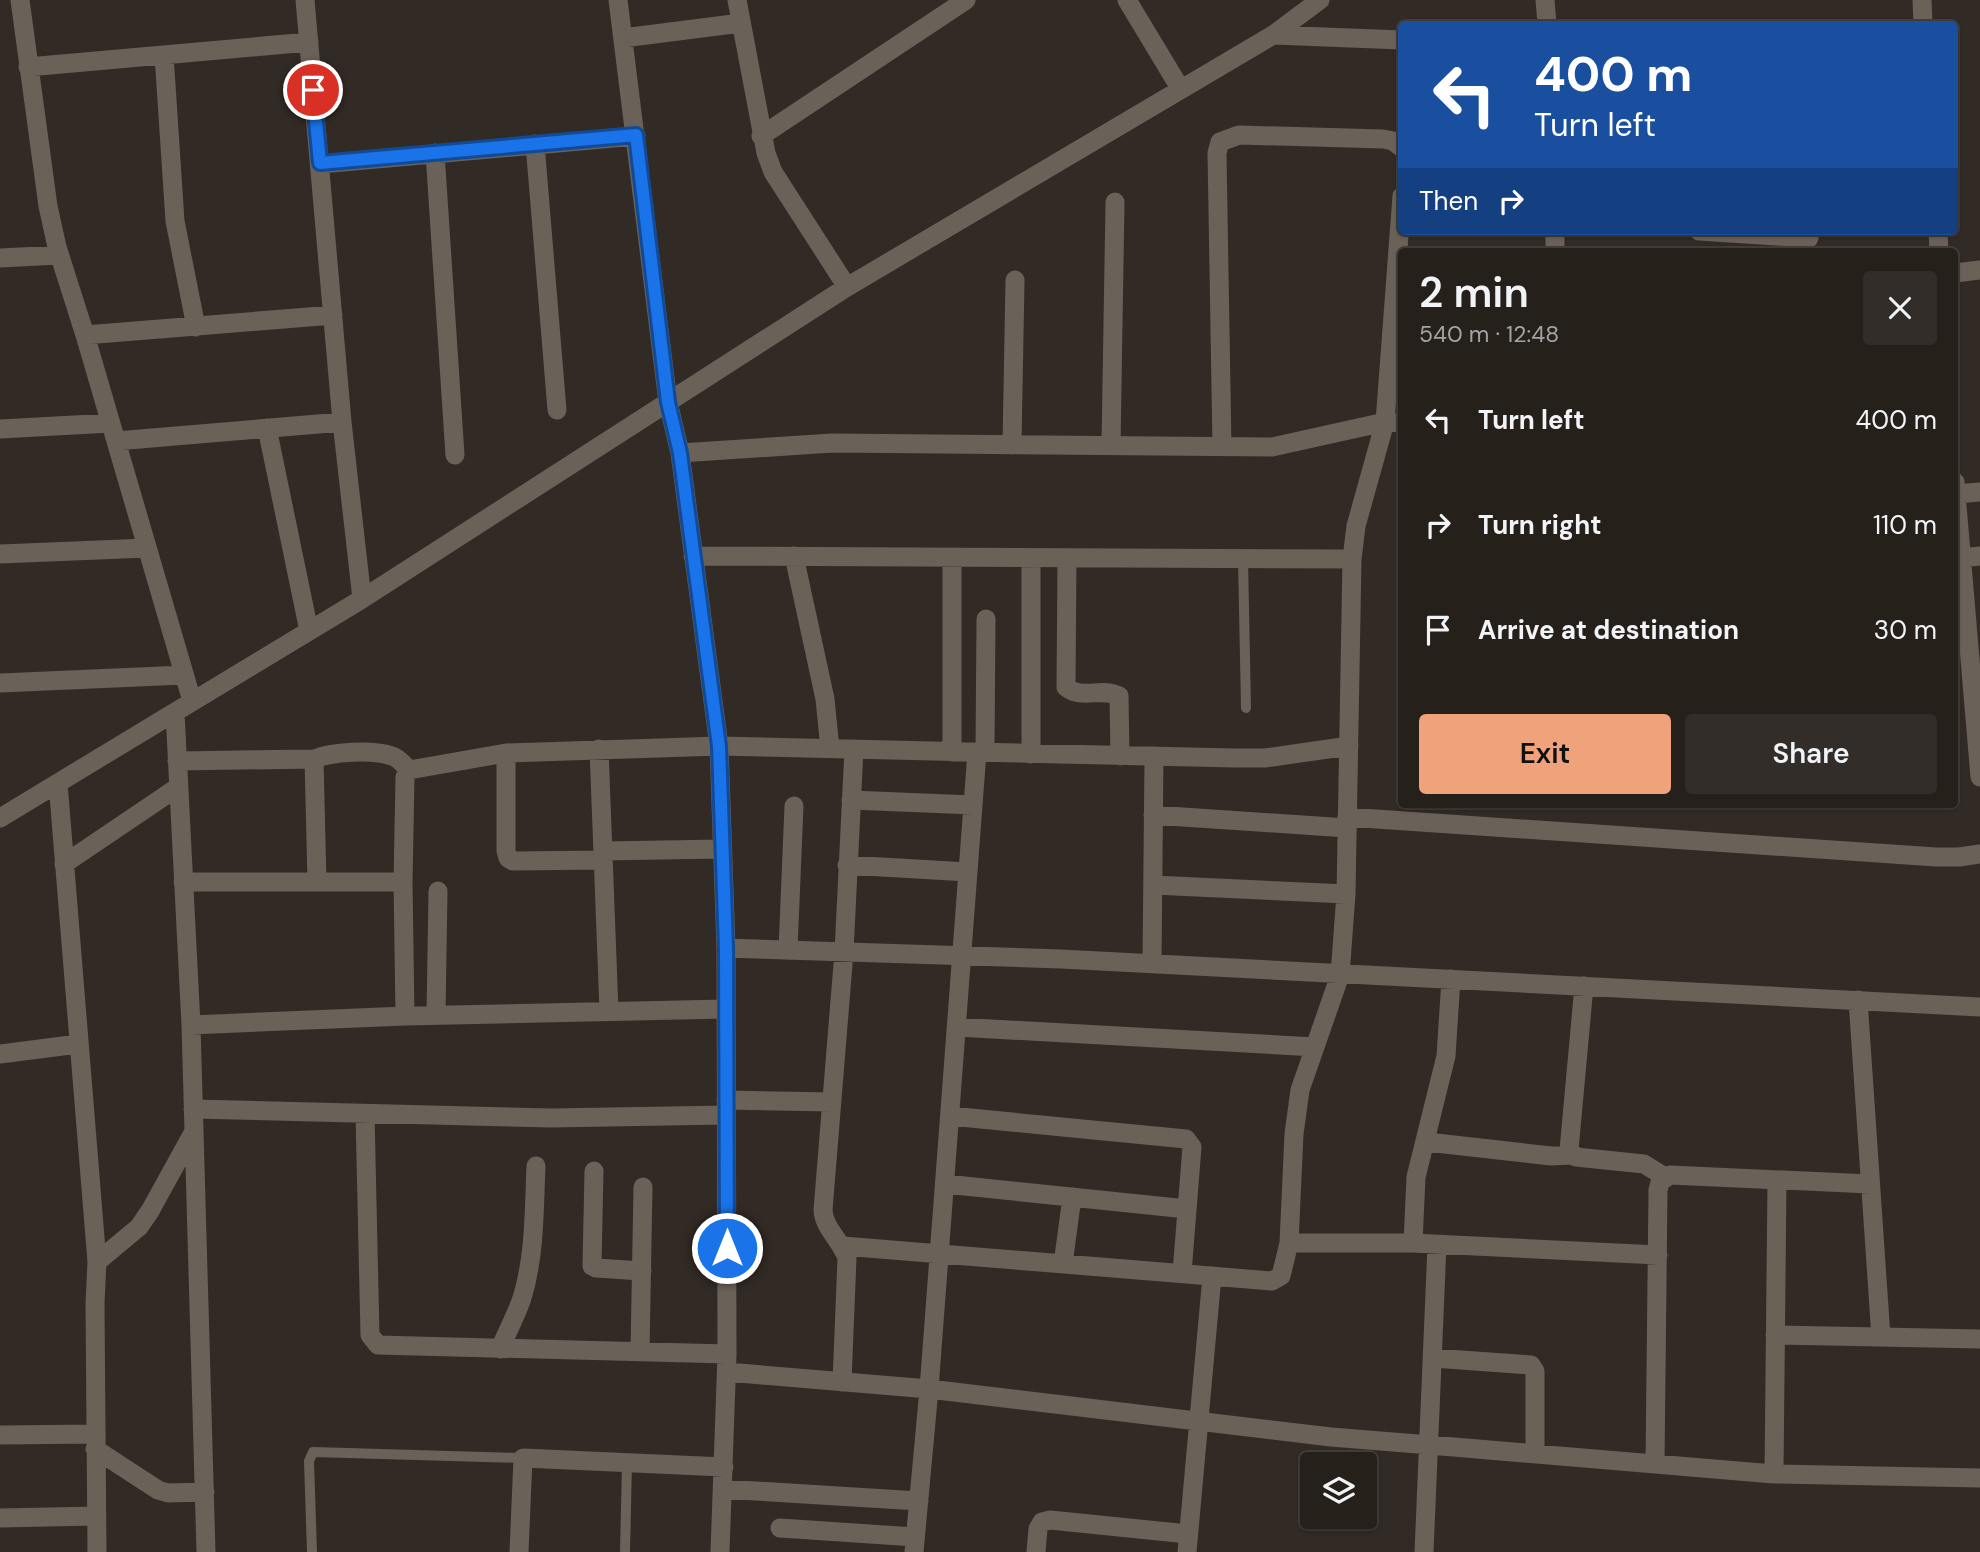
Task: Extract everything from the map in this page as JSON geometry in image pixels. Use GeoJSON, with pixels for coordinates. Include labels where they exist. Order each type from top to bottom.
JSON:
{"type":"FeatureCollection","features":[{"type":"Feature","properties":{"kind":"street"},"geometry":{"type":"LineString","coordinates":[[20,0],[48,206],[59,255],[192,701]]}},
{"type":"Feature","properties":{"kind":"street"},"geometry":{"type":"LineString","coordinates":[[305,0],[342,422],[362,599]]}},
{"type":"Feature","properties":{"kind":"street"},"geometry":{"type":"LineString","coordinates":[[618,0],[668,402],[680,453],[719,746],[726,948],[727,1363],[720,1552]]}},
{"type":"Feature","properties":{"kind":"street"},"geometry":{"type":"LineString","coordinates":[[737,0],[761,136],[773,172],[847,287]]}},
{"type":"Feature","properties":{"kind":"street"},"geometry":{"type":"LineString","coordinates":[[761,136],[966,0]]}},
{"type":"Feature","properties":{"kind":"street"},"geometry":{"type":"LineString","coordinates":[[1126,0],[1180,88]]}},
{"type":"Feature","properties":{"kind":"street"},"geometry":{"type":"LineString","coordinates":[[0,818],[362,599],[847,287],[1273,34],[1320,0]]}},
{"type":"Feature","properties":{"kind":"street"},"geometry":{"type":"LineString","coordinates":[[1545,0],[1547,21]]}},
{"type":"Feature","properties":{"kind":"street"},"geometry":{"type":"LineString","coordinates":[[1922,0],[1923,21]]}},
{"type":"Feature","properties":{"kind":"street"},"geometry":{"type":"LineString","coordinates":[[623,38],[741,23]]}},
{"type":"Feature","properties":{"kind":"street"},"geometry":{"type":"LineString","coordinates":[[1273,34],[1398,40]]}},
{"type":"Feature","properties":{"kind":"street"},"geometry":{"type":"LineString","coordinates":[[28,67],[309,42]]}},
{"type":"Feature","properties":{"kind":"street"},"geometry":{"type":"LineString","coordinates":[[164,55],[175,221],[196,327]]}},
{"type":"Feature","properties":{"kind":"street"},"geometry":{"type":"LineString","coordinates":[[320,163],[636,135]]}},
{"type":"Feature","properties":{"kind":"street"},"geometry":{"type":"LineString","coordinates":[[1222,447],[1217,153],[1220,142],[1239,135],[1383,139],[1398,145]]}},
{"type":"Feature","properties":{"kind":"street"},"geometry":{"type":"LineString","coordinates":[[535,144],[558,410]]}},
{"type":"Feature","properties":{"kind":"street"},"geometry":{"type":"LineString","coordinates":[[435,153],[455,455]]}},
{"type":"Feature","properties":{"kind":"street"},"geometry":{"type":"LineString","coordinates":[[1111,446],[1115,202]]}},
{"type":"Feature","properties":{"kind":"street"},"geometry":{"type":"LineString","coordinates":[[1748,235],[1809,240]]}},
{"type":"Feature","properties":{"kind":"street"},"geometry":{"type":"LineString","coordinates":[[0,258],[59,255]]}},
{"type":"Feature","properties":{"kind":"street"},"geometry":{"type":"LineString","coordinates":[[1958,273],[1980,271]]}},
{"type":"Feature","properties":{"kind":"street"},"geometry":{"type":"LineString","coordinates":[[1012,445],[1015,280]]}},
{"type":"Feature","properties":{"kind":"street"},"geometry":{"type":"LineString","coordinates":[[843,1246],[1272,1281],[1280,1276],[1289,1243],[1296,1113],[1300,1090],[1340,975],[1346,894],[1352,559],[1356,526],[1394,422],[1398,309]]}},
{"type":"Feature","properties":{"kind":"street"},"geometry":{"type":"LineString","coordinates":[[85,335],[333,316]]}},
{"type":"Feature","properties":{"kind":"street"},"geometry":{"type":"LineString","coordinates":[[0,429],[113,432],[267,428],[342,422]]}},
{"type":"Feature","properties":{"kind":"street"},"geometry":{"type":"LineString","coordinates":[[680,453],[832,443],[1272,447],[1394,422]]}},
{"type":"Feature","properties":{"kind":"street"},"geometry":{"type":"LineString","coordinates":[[267,428],[309,631]]}},
{"type":"Feature","properties":{"kind":"street"},"geometry":{"type":"LineString","coordinates":[[1958,494],[1980,492]]}},
{"type":"Feature","properties":{"kind":"street"},"geometry":{"type":"LineString","coordinates":[[1958,503],[1970,557],[1972,605],[1968,677],[1980,777]]}},
{"type":"Feature","properties":{"kind":"street"},"geometry":{"type":"LineString","coordinates":[[0,554],[147,548]]}},
{"type":"Feature","properties":{"kind":"street"},"geometry":{"type":"LineString","coordinates":[[693,556],[1352,559]]}},
{"type":"Feature","properties":{"kind":"street"},"geometry":{"type":"LineString","coordinates":[[794,556],[825,699],[830,749]]}},
{"type":"Feature","properties":{"kind":"street"},"geometry":{"type":"LineString","coordinates":[[952,557],[952,752]]}},
{"type":"Feature","properties":{"kind":"street"},"geometry":{"type":"LineString","coordinates":[[1031,558],[1031,754]]}},
{"type":"Feature","properties":{"kind":"street"},"geometry":{"type":"LineString","coordinates":[[1067,558],[1066,687],[1076,693],[1113,693],[1119,696],[1120,756]]}},
{"type":"Feature","properties":{"kind":"street"},"geometry":{"type":"LineString","coordinates":[[780,1528],[914,1544],[929,1389],[973,805],[981,752],[986,619]]}},
{"type":"Feature","properties":{"kind":"street"},"geometry":{"type":"LineString","coordinates":[[0,683],[184,675]]}},
{"type":"Feature","properties":{"kind":"street"},"geometry":{"type":"LineString","coordinates":[[175,712],[191,1025],[206,1552]]}},
{"type":"Feature","properties":{"kind":"street"},"geometry":{"type":"LineString","coordinates":[[409,770],[506,753],[599,749],[719,746],[1265,758],[1349,746]]}},
{"type":"Feature","properties":{"kind":"street"},"geometry":{"type":"LineString","coordinates":[[599,749],[609,1012]]}},
{"type":"Feature","properties":{"kind":"street"},"geometry":{"type":"LineString","coordinates":[[842,1382],[847,1258],[843,1246],[824,1218],[844,952],[846,865],[854,749]]}},
{"type":"Feature","properties":{"kind":"street"},"geometry":{"type":"LineString","coordinates":[[177,761],[314,759],[334,754],[381,753],[397,758],[409,770]]}},
{"type":"Feature","properties":{"kind":"street"},"geometry":{"type":"LineString","coordinates":[[506,753],[506,851],[508,858],[513,861],[722,849]]}},
{"type":"Feature","properties":{"kind":"street"},"geometry":{"type":"LineString","coordinates":[[1152,964],[1154,756]]}},
{"type":"Feature","properties":{"kind":"street"},"geometry":{"type":"LineString","coordinates":[[314,759],[317,882]]}},
{"type":"Feature","properties":{"kind":"street"},"geometry":{"type":"LineString","coordinates":[[405,1016],[402,882],[405,777],[409,770]]}},
{"type":"Feature","properties":{"kind":"street"},"geometry":{"type":"LineString","coordinates":[[58,783],[97,1262],[97,1552]]}},
{"type":"Feature","properties":{"kind":"street"},"geometry":{"type":"LineString","coordinates":[[64,864],[178,787]]}},
{"type":"Feature","properties":{"kind":"street"},"geometry":{"type":"LineString","coordinates":[[851,800],[973,805]]}},
{"type":"Feature","properties":{"kind":"street"},"geometry":{"type":"LineString","coordinates":[[788,950],[794,806]]}},
{"type":"Feature","properties":{"kind":"street"},"geometry":{"type":"LineString","coordinates":[[1153,815],[1347,822],[1937,857],[1980,854]]}},
{"type":"Feature","properties":{"kind":"street"},"geometry":{"type":"LineString","coordinates":[[846,865],[968,872]]}},
{"type":"Feature","properties":{"kind":"street"},"geometry":{"type":"LineString","coordinates":[[183,882],[402,882]]}},
{"type":"Feature","properties":{"kind":"street"},"geometry":{"type":"LineString","coordinates":[[1153,885],[1346,894]]}},
{"type":"Feature","properties":{"kind":"street"},"geometry":{"type":"LineString","coordinates":[[436,1015],[438,891]]}},
{"type":"Feature","properties":{"kind":"street"},"geometry":{"type":"LineString","coordinates":[[726,948],[1152,964],[1980,1007]]}},
{"type":"Feature","properties":{"kind":"street"},"geometry":{"type":"LineString","coordinates":[[1413,1243],[1416,1177],[1427,1142],[1446,1056],[1451,979]]}},
{"type":"Feature","properties":{"kind":"street"},"geometry":{"type":"LineString","coordinates":[[1571,1155],[1569,1150],[1584,986]]}},
{"type":"Feature","properties":{"kind":"street"},"geometry":{"type":"LineString","coordinates":[[1858,1000],[1881,1337]]}},
{"type":"Feature","properties":{"kind":"street"},"geometry":{"type":"LineString","coordinates":[[191,1025],[436,1015],[726,1009]]}},
{"type":"Feature","properties":{"kind":"street"},"geometry":{"type":"LineString","coordinates":[[957,1027],[1315,1047]]}},
{"type":"Feature","properties":{"kind":"street"},"geometry":{"type":"LineString","coordinates":[[0,1054],[78,1044]]}},
{"type":"Feature","properties":{"kind":"street"},"geometry":{"type":"LineString","coordinates":[[193,1109],[551,1118],[832,1102]]}},
{"type":"Feature","properties":{"kind":"street"},"geometry":{"type":"LineString","coordinates":[[365,1114],[370,1335],[378,1345],[640,1352],[842,1382],[929,1389],[1331,1437],[1774,1474],[1980,1478]]}},
{"type":"Feature","properties":{"kind":"street"},"geometry":{"type":"LineString","coordinates":[[950,1116],[1186,1139],[1192,1147],[1182,1273]]}},
{"type":"Feature","properties":{"kind":"street"},"geometry":{"type":"LineString","coordinates":[[97,1262],[139,1227],[194,1130]]}},
{"type":"Feature","properties":{"kind":"street"},"geometry":{"type":"LineString","coordinates":[[1427,1142],[1644,1164],[1665,1177]]}},
{"type":"Feature","properties":{"kind":"street"},"geometry":{"type":"LineString","coordinates":[[500,1349],[526,1284],[534,1231],[536,1166]]}},
{"type":"Feature","properties":{"kind":"street"},"geometry":{"type":"LineString","coordinates":[[594,1171],[592,1266],[642,1271]]}},
{"type":"Feature","properties":{"kind":"street"},"geometry":{"type":"LineString","coordinates":[[1655,1464],[1658,1190],[1661,1182],[1670,1175],[1870,1184]]}},
{"type":"Feature","properties":{"kind":"street"},"geometry":{"type":"LineString","coordinates":[[1774,1474],[1777,1180]]}},
{"type":"Feature","properties":{"kind":"street"},"geometry":{"type":"LineString","coordinates":[[945,1184],[1187,1209]]}},
{"type":"Feature","properties":{"kind":"street"},"geometry":{"type":"LineString","coordinates":[[640,1352],[643,1187]]}},
{"type":"Feature","properties":{"kind":"street"},"geometry":{"type":"LineString","coordinates":[[1063,1264],[1072,1197]]}},
{"type":"Feature","properties":{"kind":"street"},"geometry":{"type":"LineString","coordinates":[[1289,1243],[1413,1243],[1658,1255]]}},
{"type":"Feature","properties":{"kind":"street"},"geometry":{"type":"LineString","coordinates":[[1424,1552],[1437,1245]]}},
{"type":"Feature","properties":{"kind":"street"},"geometry":{"type":"LineString","coordinates":[[1036,1552],[1038,1529],[1042,1522],[1051,1520],[1187,1543],[1212,1276]]}},
{"type":"Feature","properties":{"kind":"street"},"geometry":{"type":"LineString","coordinates":[[1775,1335],[1980,1339]]}},
{"type":"Feature","properties":{"kind":"street"},"geometry":{"type":"LineString","coordinates":[[1433,1358],[1531,1365],[1535,1371],[1535,1454]]}},
{"type":"Feature","properties":{"kind":"street"},"geometry":{"type":"LineString","coordinates":[[0,1435],[95,1441],[159,1490],[168,1493],[205,1492]]}},
{"type":"Feature","properties":{"kind":"street"},"geometry":{"type":"LineString","coordinates":[[519,1552],[523,1458],[724,1467]]}},
{"type":"Feature","properties":{"kind":"street"},"geometry":{"type":"LineString","coordinates":[[723,1489],[919,1501]]}},
{"type":"Feature","properties":{"kind":"street"},"geometry":{"type":"LineString","coordinates":[[0,1518],[96,1516]]}},
{"type":"Feature","properties":{"kind":"lane"},"geometry":{"type":"LineString","coordinates":[[1243,559],[1246,708]]}},
{"type":"Feature","properties":{"kind":"lane"},"geometry":{"type":"LineString","coordinates":[[312,1552],[309,1461],[313,1452],[523,1458]]}},
{"type":"Feature","properties":{"kind":"lane"},"geometry":{"type":"LineString","coordinates":[[625,1552],[627,1463]]}},
{"type":"Feature","properties":{"kind":"route"},"geometry":{"type":"LineString","coordinates":[[313,90],[320,163],[636,135],[668,402],[680,453],[719,746],[726,948],[727,1248]]}}]}
